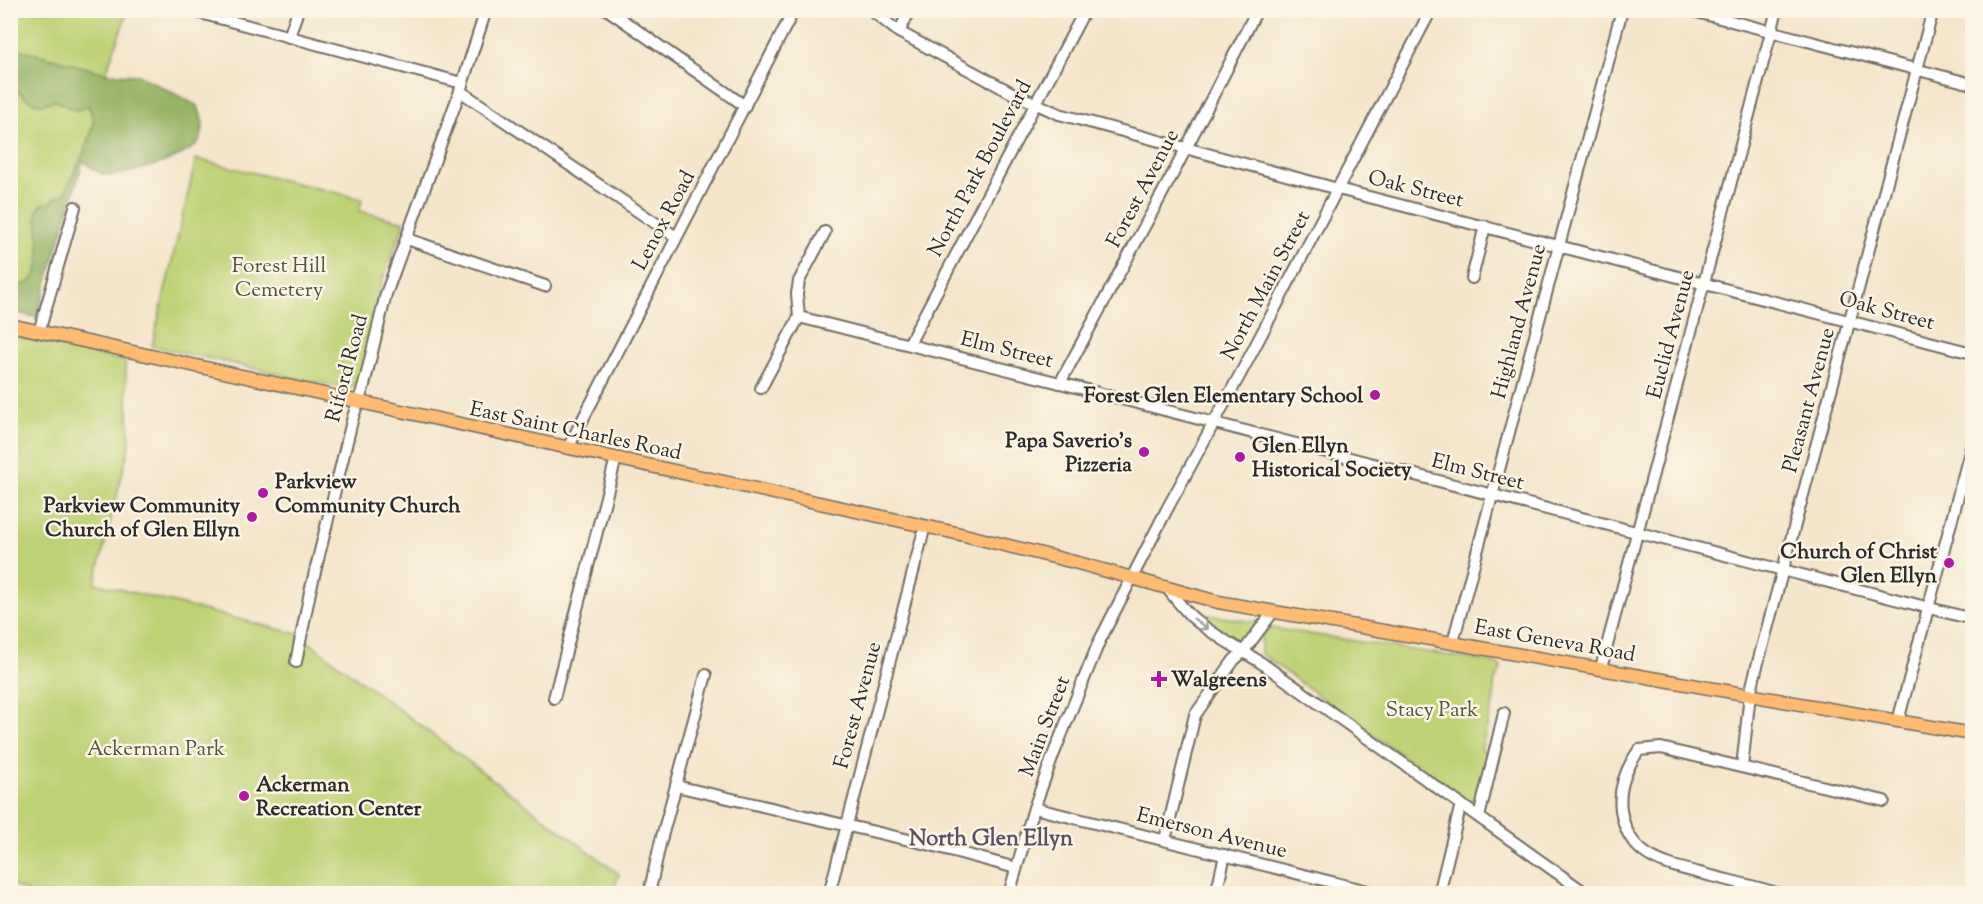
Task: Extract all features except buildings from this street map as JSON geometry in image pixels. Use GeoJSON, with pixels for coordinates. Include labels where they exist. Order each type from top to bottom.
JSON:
{"type":"FeatureCollection","features":[{"type":"Feature","properties":{"kind":"main road","name":"East Saint Charles Road"},"geometry":{"type":"LineString","coordinates":[[10,325],[925,526],[1132,578]]}},
{"type":"Feature","properties":{"kind":"main road","name":"East Geneva Road"},"geometry":{"type":"LineString","coordinates":[[1132,578],[1218,603],[1972,734]]}},
{"type":"Feature","properties":{"kind":"street"},"geometry":{"type":"LineString","coordinates":[[189,10],[461,87],[676,237]]}},
{"type":"Feature","properties":{"kind":"street"},"geometry":{"type":"LineString","coordinates":[[290,37],[298,10]]}},
{"type":"Feature","properties":{"kind":"street","name":"Riford Road"},"geometry":{"type":"LineString","coordinates":[[296,662],[313,582],[386,294],[461,87],[486,10]]}},
{"type":"Feature","properties":{"kind":"street"},"geometry":{"type":"LineString","coordinates":[[608,10],[745,106]]}},
{"type":"Feature","properties":{"kind":"street","name":"Lenox Road"},"geometry":{"type":"LineString","coordinates":[[568,448],[794,10]]}},
{"type":"Feature","properties":{"kind":"street","name":"Oak Street"},"geometry":{"type":"LineString","coordinates":[[871,10],[899,32],[1012,93],[1059,114],[1338,189],[1972,352]]}},
{"type":"Feature","properties":{"kind":"street"},"geometry":{"type":"LineString","coordinates":[[899,32],[910,10]]}},
{"type":"Feature","properties":{"kind":"street","name":"North Park Boulevard"},"geometry":{"type":"LineString","coordinates":[[909,344],[1085,10]]}},
{"type":"Feature","properties":{"kind":"street","name":"Forest Avenue"},"geometry":{"type":"LineString","coordinates":[[1060,383],[1257,10]]}},
{"type":"Feature","properties":{"kind":"street","name":"North Main Street"},"geometry":{"type":"LineString","coordinates":[[1132,578],[1431,10]]}},
{"type":"Feature","properties":{"kind":"street","name":"Highland Avenue"},"geometry":{"type":"LineString","coordinates":[[1452,642],[1622,10]]}},
{"type":"Feature","properties":{"kind":"street"},"geometry":{"type":"LineString","coordinates":[[1689,10],[1972,84]]}},
{"type":"Feature","properties":{"kind":"street","name":"Euclid Avenue"},"geometry":{"type":"LineString","coordinates":[[1601,668],[1777,10]]}},
{"type":"Feature","properties":{"kind":"street","name":"Pleasant Avenue"},"geometry":{"type":"LineString","coordinates":[[1742,767],[1750,694],[1933,10]]}},
{"type":"Feature","properties":{"kind":"street"},"geometry":{"type":"LineString","coordinates":[[39,332],[75,207]]}},
{"type":"Feature","properties":{"kind":"street"},"geometry":{"type":"LineString","coordinates":[[1472,278],[1485,226]]}},
{"type":"Feature","properties":{"kind":"street"},"geometry":{"type":"LineString","coordinates":[[761,388],[799,317],[797,294],[800,281],[825,232]]}},
{"type":"Feature","properties":{"kind":"street"},"geometry":{"type":"LineString","coordinates":[[407,239],[545,286]]}},
{"type":"Feature","properties":{"kind":"street","name":"Elm Street"},"geometry":{"type":"LineString","coordinates":[[799,317],[1972,619]]}},
{"type":"Feature","properties":{"kind":"street"},"geometry":{"type":"LineString","coordinates":[[1898,721],[1972,444]]}},
{"type":"Feature","properties":{"kind":"street"},"geometry":{"type":"LineString","coordinates":[[554,698],[616,458]]}},
{"type":"Feature","properties":{"kind":"street","name":"Forest Avenue"},"geometry":{"type":"LineString","coordinates":[[829,894],[925,526]]}},
{"type":"Feature","properties":{"kind":"street","name":"Main Street"},"geometry":{"type":"LineString","coordinates":[[1009,894],[1034,808],[1077,692],[1099,642],[1132,578]]}},
{"type":"Feature","properties":{"kind":"street"},"geometry":{"type":"LineString","coordinates":[[1167,588],[1191,616],[1263,664],[1587,894]]}},
{"type":"Feature","properties":{"kind":"street"},"geometry":{"type":"LineString","coordinates":[[1165,840],[1195,715],[1234,660],[1243,652],[1273,612]]}},
{"type":"Feature","properties":{"kind":"street"},"geometry":{"type":"LineString","coordinates":[[649,894],[660,844],[706,675]]}},
{"type":"Feature","properties":{"kind":"street"},"geometry":{"type":"LineString","coordinates":[[1479,817],[1504,713]]}},
{"type":"Feature","properties":{"kind":"street"},"geometry":{"type":"LineString","coordinates":[[1780,894],[1664,864],[1641,850],[1628,835],[1620,806],[1628,766],[1639,750],[1661,748],[1884,801]]}},
{"type":"Feature","properties":{"kind":"street"},"geometry":{"type":"LineString","coordinates":[[676,786],[846,825],[1016,868]]}},
{"type":"Feature","properties":{"kind":"street"},"geometry":{"type":"LineString","coordinates":[[1439,894],[1461,804]]}},
{"type":"Feature","properties":{"kind":"street","name":"Emerson Avenue"},"geometry":{"type":"LineString","coordinates":[[1034,808],[1380,894]]}},
{"type":"Feature","properties":{"kind":"street"},"geometry":{"type":"LineString","coordinates":[[1216,894],[1225,855]]}},
{"type":"Feature","properties":{"kind":"green space"},"geometry":{"type":"Polygon","coordinates":[[[11,11],[128,11],[102,85],[91,131],[38,313],[34,317],[11,311],[11,11]]]}},
{"type":"Feature","properties":{"kind":"green space"},"geometry":{"type":"Polygon","coordinates":[[[11,47],[109,74],[139,75],[198,106],[203,124],[199,141],[193,147],[170,160],[139,170],[112,175],[103,174],[83,161],[38,313],[34,317],[11,311],[11,283],[24,284],[32,280],[37,271],[39,246],[37,211],[42,204],[50,203],[56,197],[65,194],[87,146],[93,119],[88,105],[76,110],[55,101],[39,104],[11,87],[11,47]]]}},
{"type":"Feature","properties":{"kind":"green space","name":"Forest Hill Cemetery"},"geometry":{"type":"Polygon","coordinates":[[[196,159],[362,199],[359,211],[405,222],[382,281],[360,378],[353,387],[343,388],[152,346],[196,159]]]}},
{"type":"Feature","properties":{"kind":"green space","name":"Ackerman Park"},"geometry":{"type":"Polygon","coordinates":[[[11,336],[125,361],[130,443],[95,583],[298,634],[619,874],[613,894],[32,894],[11,885],[11,336]]]}},
{"type":"Feature","properties":{"kind":"green space"},"geometry":{"type":"Polygon","coordinates":[[[1196,613],[1260,623],[1261,624],[1241,646],[1196,613]]]}},
{"type":"Feature","properties":{"kind":"green space","name":"Stacy Park"},"geometry":{"type":"Polygon","coordinates":[[[1267,629],[1500,665],[1501,669],[1494,683],[1494,700],[1481,749],[1489,760],[1477,803],[1467,802],[1261,654],[1261,637],[1267,629]]]}},
{"type":"Feature","properties":{"kind":"place","name":"Forest Glen Elementary School"},"geometry":{"type":"Point","coordinates":[1375,395]}},
{"type":"Feature","properties":{"kind":"place","name":"Papa Saverio's Pizzeria"},"geometry":{"type":"Point","coordinates":[1144,452]}},
{"type":"Feature","properties":{"kind":"place","name":"Glen Ellyn Historical Society"},"geometry":{"type":"Point","coordinates":[1240,457]}},
{"type":"Feature","properties":{"kind":"place","name":"Parkview Community Church"},"geometry":{"type":"Point","coordinates":[263,493]}},
{"type":"Feature","properties":{"kind":"place","name":"Parkview Community Church of Glen Ellyn"},"geometry":{"type":"Point","coordinates":[252,517]}},
{"type":"Feature","properties":{"kind":"place","name":"Church of Christ Glen Ellyn"},"geometry":{"type":"Point","coordinates":[1949,563]}},
{"type":"Feature","properties":{"kind":"place","name":"Walgreens"},"geometry":{"type":"Point","coordinates":[1159,679]}},
{"type":"Feature","properties":{"kind":"place","name":"Ackerman Recreation Center"},"geometry":{"type":"Point","coordinates":[244,796]}},
{"type":"Feature","properties":{"kind":"district","name":"North Glen Ellyn"},"geometry":{"type":"Point","coordinates":[991,837]}}]}
